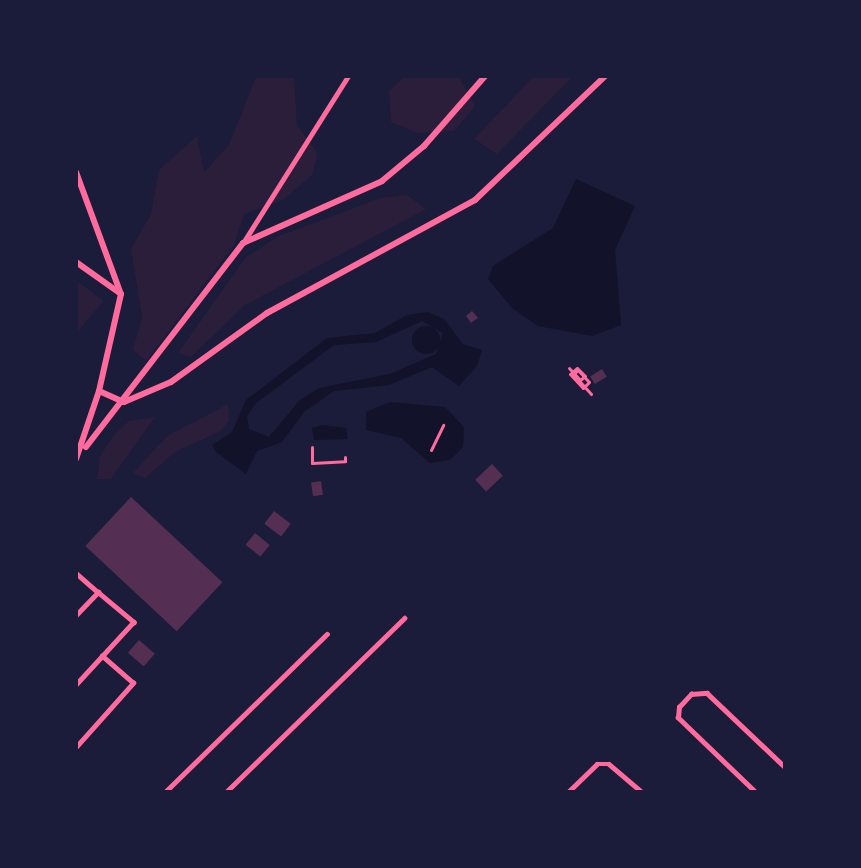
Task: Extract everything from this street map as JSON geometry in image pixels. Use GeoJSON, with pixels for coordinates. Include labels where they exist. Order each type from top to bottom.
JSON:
{"type":"FeatureCollection","features":[{"type":"Feature","properties":{"kind":"street"},"geometry":{"type":"LineString","coordinates":[[76,459],[124,402],[243,243],[382,181],[424,146],[485,76]]}},
{"type":"Feature","properties":{"kind":"street"},"geometry":{"type":"LineString","coordinates":[[99,391],[124,402],[171,382],[267,313],[475,200],[605,76]]}},
{"type":"Feature","properties":{"kind":"street"},"geometry":{"type":"LineString","coordinates":[[76,172],[121,294],[83,450]]}},
{"type":"Feature","properties":{"kind":"street"},"geometry":{"type":"LineString","coordinates":[[76,262],[121,294]]}},
{"type":"Feature","properties":{"kind":"lane"},"geometry":{"type":"LineString","coordinates":[[243,243],[346,79]]}},
{"type":"Feature","properties":{"kind":"lane"},"geometry":{"type":"LineString","coordinates":[[76,573],[134,622],[76,685]]}},
{"type":"Feature","properties":{"kind":"lane"},"geometry":{"type":"LineString","coordinates":[[76,615],[98,592]]}},
{"type":"Feature","properties":{"kind":"lane"},"geometry":{"type":"LineString","coordinates":[[226,792],[404,618]]}},
{"type":"Feature","properties":{"kind":"lane"},"geometry":{"type":"LineString","coordinates":[[165,792],[327,634]]}},
{"type":"Feature","properties":{"kind":"lane"},"geometry":{"type":"LineString","coordinates":[[76,747],[133,683],[102,656]]}},
{"type":"Feature","properties":{"kind":"lane"},"geometry":{"type":"LineString","coordinates":[[755,792],[678,718],[679,706],[691,694],[707,693],[784,766]]}},
{"type":"Feature","properties":{"kind":"lane"},"geometry":{"type":"LineString","coordinates":[[567,792],[597,764],[609,764],[642,792]]}},
{"type":"Feature","properties":{"kind":"path"},"geometry":{"type":"LineString","coordinates":[[569,369],[575,374],[580,380],[585,376],[577,368],[570,374],[583,388],[589,382],[583,376],[578,370],[573,374],[578,379],[582,384],[587,389],[591,394]]}},
{"type":"Feature","properties":{"kind":"path"},"geometry":{"type":"LineString","coordinates":[[431,450],[442,426]]}},
{"type":"Feature","properties":{"kind":"path"},"geometry":{"type":"LineString","coordinates":[[312,447],[312,463],[345,461],[345,457]]}},
{"type":"Feature","properties":{"kind":"shaded area"},"geometry":{"type":"Polygon","coordinates":[[[534,76],[572,77],[497,154],[474,139],[534,76]]]}},
{"type":"Feature","properties":{"kind":"shaded area"},"geometry":{"type":"Polygon","coordinates":[[[256,77],[294,77],[297,125],[318,154],[312,175],[283,200],[244,214],[234,245],[146,361],[133,350],[142,317],[131,249],[151,214],[159,170],[197,136],[204,172],[229,145],[256,77]]]}},
{"type":"Feature","properties":{"kind":"shaded area"},"geometry":{"type":"Polygon","coordinates":[[[404,77],[459,77],[475,106],[454,131],[417,133],[391,122],[389,91],[404,77]]]}},
{"type":"Feature","properties":{"kind":"shaded area"},"geometry":{"type":"Polygon","coordinates":[[[576,179],[635,206],[615,250],[621,325],[592,336],[538,326],[512,308],[488,279],[493,266],[553,228],[576,179]]]}},
{"type":"Feature","properties":{"kind":"shaded area"},"geometry":{"type":"Polygon","coordinates":[[[407,195],[426,209],[245,305],[191,357],[178,353],[246,257],[279,236],[381,198],[407,195]]]}},
{"type":"Feature","properties":{"kind":"shaded area"},"geometry":{"type":"Polygon","coordinates":[[[77,281],[104,301],[77,332],[77,281]]]}},
{"type":"Feature","properties":{"kind":"shaded area"},"geometry":{"type":"Polygon","coordinates":[[[428,312],[444,319],[463,344],[482,350],[477,366],[459,386],[432,367],[389,385],[334,391],[304,412],[282,442],[257,451],[246,474],[216,452],[212,445],[232,432],[246,400],[327,338],[375,333],[407,315],[428,312]],[[422,321],[376,342],[334,345],[255,404],[247,416],[249,429],[269,437],[300,400],[319,388],[390,374],[436,354],[443,333],[422,321]]]}},
{"type":"Feature","properties":{"kind":"shaded area"},"geometry":{"type":"Polygon","coordinates":[[[426,326],[436,330],[440,340],[436,350],[426,354],[416,350],[412,340],[416,330],[426,326]]]}},
{"type":"Feature","properties":{"kind":"shaded area"},"geometry":{"type":"Polygon","coordinates":[[[390,402],[445,407],[464,427],[463,447],[450,460],[430,463],[401,438],[366,430],[366,412],[390,402]]]}},
{"type":"Feature","properties":{"kind":"shaded area"},"geometry":{"type":"Polygon","coordinates":[[[228,404],[229,420],[221,431],[175,452],[145,478],[133,473],[167,436],[228,404]]]}},
{"type":"Feature","properties":{"kind":"shaded area"},"geometry":{"type":"Polygon","coordinates":[[[155,417],[111,479],[97,479],[100,456],[114,435],[129,421],[155,417]]]}},
{"type":"Feature","properties":{"kind":"shaded area"},"geometry":{"type":"Polygon","coordinates":[[[322,425],[346,428],[348,439],[314,440],[312,428],[322,425]]]}},
{"type":"Feature","properties":{"kind":"building"},"geometry":{"type":"Polygon","coordinates":[[[472,311],[478,318],[471,323],[466,316],[472,311]]]}},
{"type":"Feature","properties":{"kind":"building"},"geometry":{"type":"Polygon","coordinates":[[[602,369],[607,377],[595,384],[590,376],[602,369]]]}},
{"type":"Feature","properties":{"kind":"building"},"geometry":{"type":"Polygon","coordinates":[[[492,464],[503,476],[486,491],[475,480],[492,464]]]}},
{"type":"Feature","properties":{"kind":"building"},"geometry":{"type":"Polygon","coordinates":[[[321,481],[323,495],[313,496],[311,482],[321,481]]]}},
{"type":"Feature","properties":{"kind":"building"},"geometry":{"type":"Polygon","coordinates":[[[131,497],[222,582],[177,631],[85,546],[131,497]]]}},
{"type":"Feature","properties":{"kind":"building"},"geometry":{"type":"Polygon","coordinates":[[[274,511],[291,524],[281,536],[264,524],[274,511]]]}},
{"type":"Feature","properties":{"kind":"building"},"geometry":{"type":"Polygon","coordinates":[[[255,533],[270,545],[260,557],[246,545],[255,533]]]}},
{"type":"Feature","properties":{"kind":"building"},"geometry":{"type":"Polygon","coordinates":[[[139,640],[155,654],[144,667],[128,653],[139,640]]]}}]}
